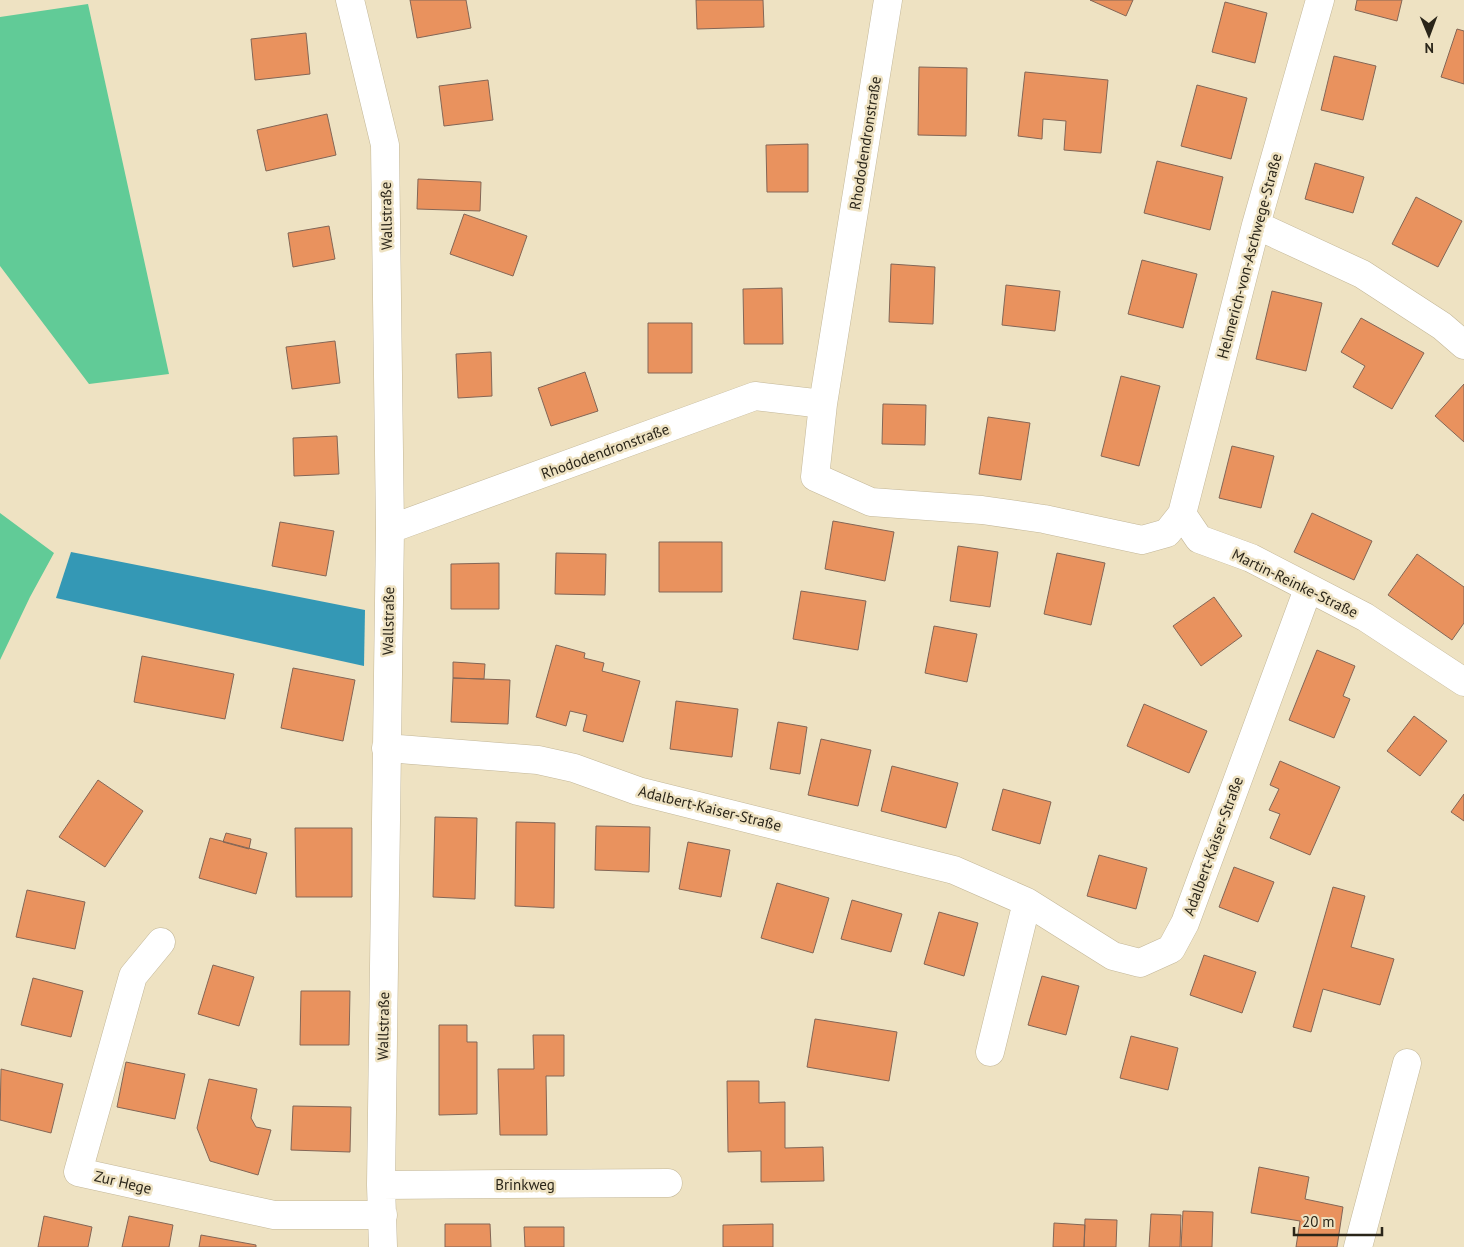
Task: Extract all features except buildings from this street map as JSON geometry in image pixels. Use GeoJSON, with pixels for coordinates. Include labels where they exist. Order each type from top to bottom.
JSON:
{"type":"FeatureCollection","features":[{"type":"Feature","properties":{"kind":"street","name":"Wallstraße"},"geometry":{"type":"LineString","coordinates":[[350,0],[385,145],[390,529],[381,1185],[383,1247]]}},
{"type":"Feature","properties":{"kind":"street","name":"Rhododendronstraße"},"geometry":{"type":"LineString","coordinates":[[888,0],[823,404],[815,477],[871,502],[982,510],[1044,519],[1142,540],[1167,533],[1182,514]]}},
{"type":"Feature","properties":{"kind":"street","name":"Helmerich-von-Aschwege-Straße"},"geometry":{"type":"LineString","coordinates":[[1182,514],[1256,225],[1320,0]]}},
{"type":"Feature","properties":{"kind":"street"},"geometry":{"type":"LineString","coordinates":[[1256,225],[1362,274],[1442,326],[1464,345]]}},
{"type":"Feature","properties":{"kind":"street","name":"Rhododendronstraße"},"geometry":{"type":"LineString","coordinates":[[390,529],[755,396],[823,404]]}},
{"type":"Feature","properties":{"kind":"street","name":"Martin-Reinke-Straße"},"geometry":{"type":"LineString","coordinates":[[1182,514],[1199,539],[1251,558],[1365,617],[1464,682]]}},
{"type":"Feature","properties":{"kind":"street","name":"Adalbert-Kaiser-Straße"},"geometry":{"type":"LineString","coordinates":[[386,748],[538,760],[574,768],[638,791],[954,870],[1028,902],[1114,956],[1140,963],[1171,949],[1185,923],[1308,589]]}},
{"type":"Feature","properties":{"kind":"street"},"geometry":{"type":"LineString","coordinates":[[990,1052],[1028,902]]}},
{"type":"Feature","properties":{"kind":"street","name":"Zur Hege"},"geometry":{"type":"LineString","coordinates":[[161,942],[133,976],[78,1172],[274,1215],[382,1215]]}},
{"type":"Feature","properties":{"kind":"street"},"geometry":{"type":"LineString","coordinates":[[1358,1247],[1407,1063]]}},
{"type":"Feature","properties":{"kind":"street","name":"Brinkweg"},"geometry":{"type":"LineString","coordinates":[[381,1185],[668,1183]]}},
{"type":"Feature","properties":{"kind":"green space"},"geometry":{"type":"Polygon","coordinates":[[[88,4],[169,374],[89,384],[0,266],[0,17],[88,4]]]}},
{"type":"Feature","properties":{"kind":"green space"},"geometry":{"type":"Polygon","coordinates":[[[0,513],[54,553],[30,597],[0,660],[0,513]]]}},
{"type":"Feature","properties":{"kind":"water"},"geometry":{"type":"Polygon","coordinates":[[[71,552],[365,610],[364,666],[56,598],[71,552]]]}}]}
